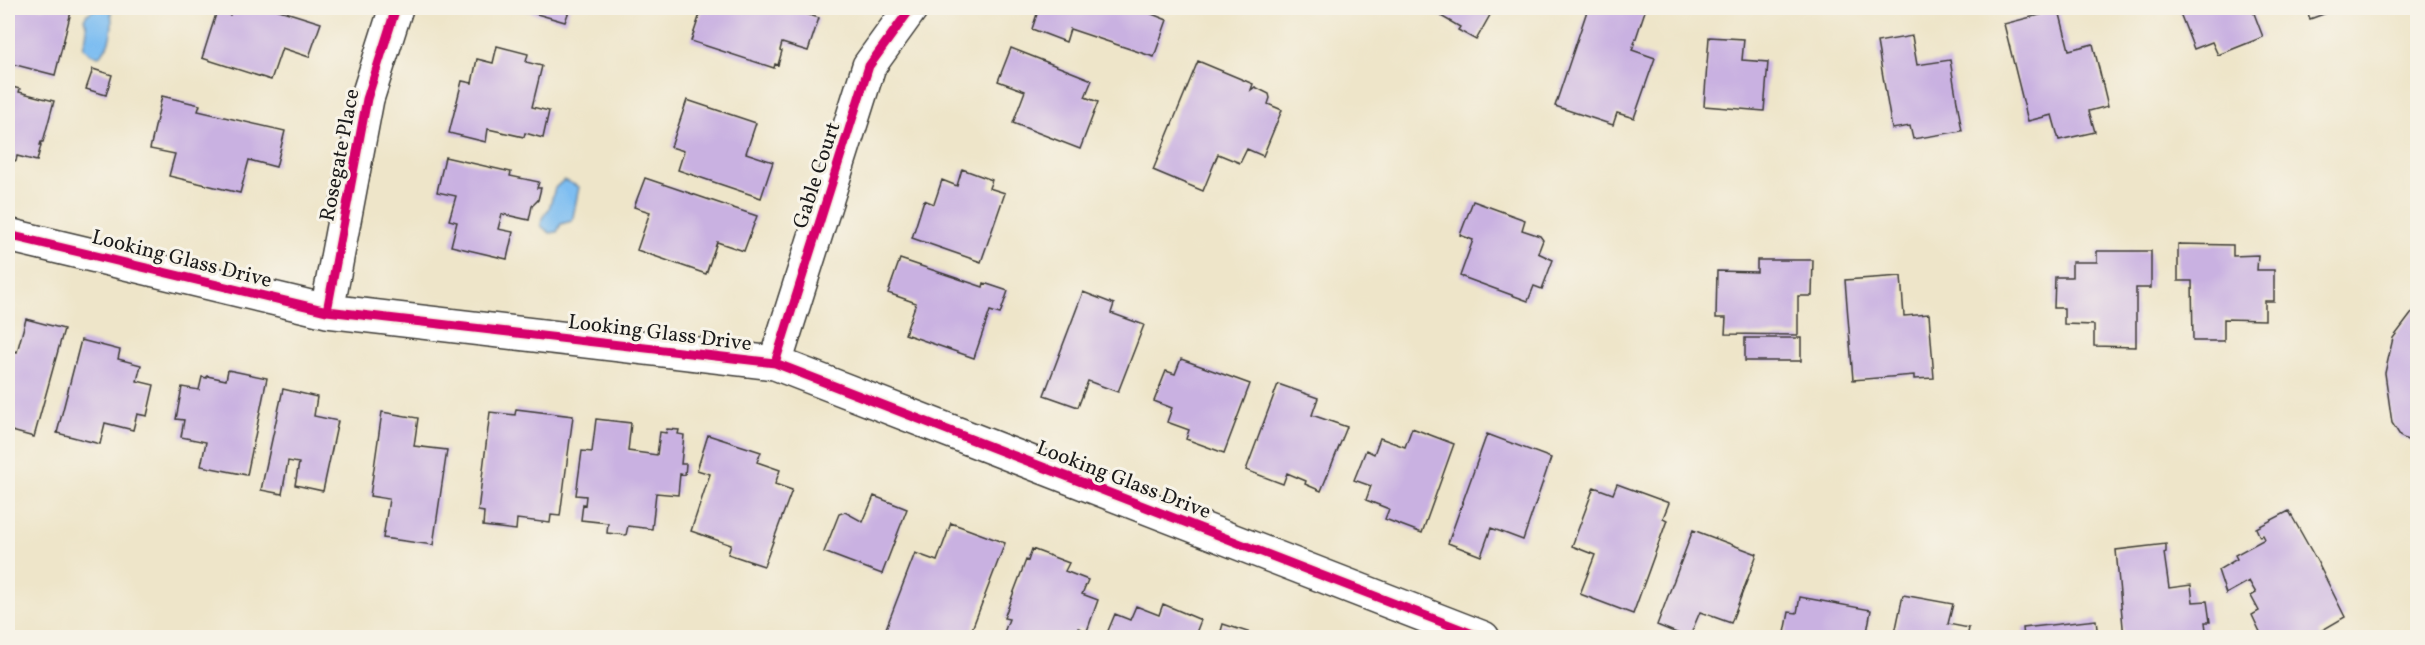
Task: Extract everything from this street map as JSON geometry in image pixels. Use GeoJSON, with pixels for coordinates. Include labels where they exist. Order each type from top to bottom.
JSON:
{"type":"FeatureCollection","features":[{"type":"Feature","properties":{"kind":"street","name":"Rosegate Place"},"geometry":{"type":"LineString","coordinates":[[327,311],[366,99],[396,8]]}},
{"type":"Feature","properties":{"kind":"street","name":"Gable Court"},"geometry":{"type":"LineString","coordinates":[[775,363],[868,66],[910,8]]}},
{"type":"Feature","properties":{"kind":"street","name":"Looking Glass Drive"},"geometry":{"type":"LineString","coordinates":[[8,235],[327,311],[775,363],[1483,638]]}},
{"type":"Feature","properties":{"kind":"water"},"geometry":{"type":"Polygon","coordinates":[[[97,8],[110,8],[112,20],[107,47],[99,56],[90,54],[83,47],[87,29],[84,19],[87,14],[97,8]]]}},
{"type":"Feature","properties":{"kind":"water"},"geometry":{"type":"Polygon","coordinates":[[[564,180],[579,187],[572,221],[561,224],[557,232],[550,233],[541,226],[542,218],[549,209],[555,188],[564,180]]]}},
{"type":"Feature","properties":{"kind":"building"},"geometry":{"type":"Polygon","coordinates":[[[8,8],[72,8],[55,75],[8,63],[8,8]]]}},
{"type":"Feature","properties":{"kind":"building"},"geometry":{"type":"Polygon","coordinates":[[[232,8],[273,8],[321,23],[309,57],[282,48],[271,80],[202,58],[217,11],[230,15],[232,8]]]}},
{"type":"Feature","properties":{"kind":"building"},"geometry":{"type":"Polygon","coordinates":[[[516,8],[570,8],[565,22],[516,8]]]}},
{"type":"Feature","properties":{"kind":"building"},"geometry":{"type":"Polygon","coordinates":[[[702,8],[787,8],[819,18],[808,51],[782,43],[778,65],[775,64],[774,68],[691,41],[702,8]]]}},
{"type":"Feature","properties":{"kind":"building"},"geometry":{"type":"Polygon","coordinates":[[[1039,8],[1137,8],[1167,20],[1154,57],[1070,29],[1066,42],[1032,29],[1039,8]]]}},
{"type":"Feature","properties":{"kind":"building"},"geometry":{"type":"Polygon","coordinates":[[[1427,8],[1494,8],[1476,40],[1458,30],[1460,27],[1427,8]]]}},
{"type":"Feature","properties":{"kind":"building"},"geometry":{"type":"Polygon","coordinates":[[[1588,8],[1634,8],[1645,11],[1632,50],[1655,58],[1634,118],[1617,113],[1613,125],[1555,106],[1588,8]]]}},
{"type":"Feature","properties":{"kind":"building"},"geometry":{"type":"Polygon","coordinates":[[[2178,8],[2252,8],[2263,37],[2218,55],[2212,42],[2194,49],[2178,8]]]}},
{"type":"Feature","properties":{"kind":"building"},"geometry":{"type":"Polygon","coordinates":[[[2306,8],[2340,8],[2310,19],[2306,8]]]}},
{"type":"Feature","properties":{"kind":"building"},"geometry":{"type":"Polygon","coordinates":[[[2059,10],[2069,50],[2093,44],[2108,106],[2089,111],[2095,132],[2059,140],[2052,115],[2028,121],[2004,24],[2059,10]]]}},
{"type":"Feature","properties":{"kind":"building"},"geometry":{"type":"Polygon","coordinates":[[[1912,36],[1917,65],[1950,60],[1962,131],[1913,139],[1910,126],[1892,129],[1877,42],[1912,36]]]}},
{"type":"Feature","properties":{"kind":"building"},"geometry":{"type":"Polygon","coordinates":[[[1709,37],[1744,39],[1742,60],[1768,62],[1764,111],[1704,106],[1709,37]]]}},
{"type":"Feature","properties":{"kind":"building"},"geometry":{"type":"Polygon","coordinates":[[[497,46],[528,54],[526,62],[542,66],[532,107],[549,111],[543,138],[525,133],[524,137],[488,129],[486,142],[449,133],[462,81],[472,83],[477,59],[493,63],[497,46]]]}},
{"type":"Feature","properties":{"kind":"building"},"geometry":{"type":"Polygon","coordinates":[[[1011,48],[1092,80],[1085,97],[1098,102],[1080,149],[1013,123],[1025,91],[998,81],[1011,48]]]}},
{"type":"Feature","properties":{"kind":"building"},"geometry":{"type":"Polygon","coordinates":[[[1198,61],[1253,84],[1251,90],[1255,87],[1269,94],[1268,104],[1282,110],[1263,156],[1247,149],[1240,163],[1218,154],[1203,191],[1153,170],[1198,61]]]}},
{"type":"Feature","properties":{"kind":"building"},"geometry":{"type":"Polygon","coordinates":[[[93,69],[112,75],[106,95],[86,89],[93,69]]]}},
{"type":"Feature","properties":{"kind":"building"},"geometry":{"type":"Polygon","coordinates":[[[8,86],[20,89],[19,92],[54,101],[37,161],[17,156],[16,161],[8,158],[8,86]]]}},
{"type":"Feature","properties":{"kind":"building"},"geometry":{"type":"Polygon","coordinates":[[[162,96],[200,105],[198,111],[285,131],[276,167],[249,160],[240,193],[169,176],[175,154],[150,149],[162,96]]]}},
{"type":"Feature","properties":{"kind":"building"},"geometry":{"type":"Polygon","coordinates":[[[687,100],[756,123],[746,153],[773,162],[761,198],[678,170],[684,151],[671,147],[687,100]]]}},
{"type":"Feature","properties":{"kind":"building"},"geometry":{"type":"Polygon","coordinates":[[[445,157],[511,172],[510,176],[539,182],[537,188],[541,188],[538,200],[532,206],[529,220],[502,214],[498,229],[513,232],[507,259],[451,246],[457,222],[449,220],[456,196],[437,192],[445,157]]]}},
{"type":"Feature","properties":{"kind":"building"},"geometry":{"type":"Polygon","coordinates":[[[962,169],[992,180],[989,188],[1005,193],[981,262],[912,238],[924,200],[934,204],[942,180],[957,186],[962,169]]]}},
{"type":"Feature","properties":{"kind":"building"},"geometry":{"type":"Polygon","coordinates":[[[645,178],[757,216],[744,251],[717,242],[706,274],[637,250],[650,212],[634,207],[645,178]]]}},
{"type":"Feature","properties":{"kind":"building"},"geometry":{"type":"Polygon","coordinates":[[[1473,201],[1525,220],[1522,230],[1540,236],[1543,240],[1538,253],[1553,260],[1542,289],[1534,286],[1528,301],[1460,276],[1473,240],[1460,235],[1473,201]]]}},
{"type":"Feature","properties":{"kind":"building"},"geometry":{"type":"Polygon","coordinates":[[[2178,244],[2233,245],[2233,256],[2258,255],[2257,270],[2274,270],[2274,301],[2265,301],[2265,320],[2224,319],[2224,341],[2193,341],[2192,281],[2178,281],[2178,244]]]}},
{"type":"Feature","properties":{"kind":"building"},"geometry":{"type":"Polygon","coordinates":[[[2097,251],[2151,251],[2151,288],[2136,288],[2136,347],[2094,346],[2094,325],[2064,324],[2064,308],[2054,308],[2055,277],[2072,277],[2072,262],[2097,262],[2097,251]]]}},
{"type":"Feature","properties":{"kind":"building"},"geometry":{"type":"Polygon","coordinates":[[[900,259],[983,287],[984,283],[1008,291],[1000,314],[990,311],[974,358],[905,334],[916,303],[888,293],[900,259]]]}},
{"type":"Feature","properties":{"kind":"building"},"geometry":{"type":"Polygon","coordinates":[[[1757,260],[1813,260],[1812,296],[1798,296],[1798,335],[1725,334],[1726,318],[1716,318],[1717,271],[1757,272],[1757,260]]]}},
{"type":"Feature","properties":{"kind":"building"},"geometry":{"type":"Polygon","coordinates":[[[1901,276],[1904,316],[1929,314],[1934,378],[1914,379],[1914,375],[1853,380],[1845,280],[1901,276]]]}},
{"type":"Feature","properties":{"kind":"building"},"geometry":{"type":"Polygon","coordinates":[[[1083,292],[1114,304],[1111,313],[1144,325],[1118,392],[1088,381],[1078,407],[1044,395],[1083,292]]]}},
{"type":"Feature","properties":{"kind":"building"},"geometry":{"type":"Polygon","coordinates":[[[2418,305],[2418,445],[2401,437],[2392,423],[2385,373],[2393,338],[2418,305]]]}},
{"type":"Feature","properties":{"kind":"building"},"geometry":{"type":"Polygon","coordinates":[[[26,319],[64,329],[34,437],[8,430],[8,349],[17,352],[26,319]]]}},
{"type":"Feature","properties":{"kind":"building"},"geometry":{"type":"Polygon","coordinates":[[[1745,338],[1801,338],[1801,361],[1745,361],[1745,338]]]}},
{"type":"Feature","properties":{"kind":"building"},"geometry":{"type":"Polygon","coordinates":[[[81,340],[120,350],[118,359],[141,365],[137,381],[154,385],[147,416],[137,414],[133,430],[105,423],[100,444],[57,433],[81,340]]]}},
{"type":"Feature","properties":{"kind":"building"},"geometry":{"type":"Polygon","coordinates":[[[1181,359],[1250,384],[1224,453],[1186,439],[1189,430],[1167,422],[1172,408],[1154,401],[1166,371],[1175,374],[1181,359]]]}},
{"type":"Feature","properties":{"kind":"building"},"geometry":{"type":"Polygon","coordinates":[[[228,370],[267,378],[247,475],[201,466],[206,442],[181,437],[184,420],[176,419],[182,387],[199,390],[202,377],[226,380],[228,370]]]}},
{"type":"Feature","properties":{"kind":"building"},"geometry":{"type":"Polygon","coordinates":[[[1278,384],[1318,398],[1312,415],[1347,427],[1321,491],[1305,484],[1306,481],[1287,473],[1283,484],[1246,470],[1278,384]]]}},
{"type":"Feature","properties":{"kind":"building"},"geometry":{"type":"Polygon","coordinates":[[[283,389],[317,397],[314,416],[338,421],[323,491],[295,485],[299,463],[288,461],[282,494],[261,490],[283,389]]]}},
{"type":"Feature","properties":{"kind":"building"},"geometry":{"type":"Polygon","coordinates":[[[516,409],[573,416],[560,516],[551,515],[550,523],[517,519],[516,530],[483,526],[484,512],[478,511],[490,412],[515,415],[516,409]]]}},
{"type":"Feature","properties":{"kind":"building"},"geometry":{"type":"Polygon","coordinates":[[[382,412],[418,418],[414,446],[447,450],[433,545],[383,538],[389,499],[370,496],[382,412]]]}},
{"type":"Feature","properties":{"kind":"building"},"geometry":{"type":"Polygon","coordinates":[[[596,419],[631,423],[628,451],[657,455],[660,432],[666,433],[667,429],[679,430],[678,434],[684,435],[681,464],[686,464],[685,475],[680,474],[678,495],[656,493],[652,529],[628,526],[626,535],[607,533],[608,523],[581,520],[586,496],[576,495],[582,451],[592,452],[596,419]]]}},
{"type":"Feature","properties":{"kind":"building"},"geometry":{"type":"Polygon","coordinates":[[[1412,428],[1454,444],[1422,533],[1385,519],[1389,509],[1366,500],[1371,486],[1354,480],[1366,450],[1374,454],[1380,438],[1405,447],[1412,428]]]}},
{"type":"Feature","properties":{"kind":"building"},"geometry":{"type":"Polygon","coordinates":[[[1487,434],[1551,458],[1523,540],[1491,528],[1481,556],[1448,543],[1487,434]]]}},
{"type":"Feature","properties":{"kind":"building"},"geometry":{"type":"Polygon","coordinates":[[[708,435],[761,452],[757,462],[780,470],[775,484],[792,490],[764,566],[728,554],[731,545],[691,531],[710,474],[697,470],[708,435]]]}},
{"type":"Feature","properties":{"kind":"building"},"geometry":{"type":"Polygon","coordinates":[[[1617,484],[1669,503],[1663,518],[1667,520],[1633,614],[1580,594],[1595,555],[1572,546],[1594,487],[1613,494],[1617,484]]]}},
{"type":"Feature","properties":{"kind":"building"},"geometry":{"type":"Polygon","coordinates":[[[874,496],[907,509],[882,574],[824,552],[839,514],[845,512],[863,522],[874,496]]]}},
{"type":"Feature","properties":{"kind":"building"},"geometry":{"type":"Polygon","coordinates":[[[2289,511],[2345,617],[2319,632],[2321,638],[2284,638],[2282,634],[2276,638],[2263,638],[2252,615],[2259,611],[2251,596],[2256,593],[2249,581],[2226,594],[2218,570],[2237,559],[2235,555],[2265,539],[2263,535],[2260,537],[2256,528],[2289,511]]]}},
{"type":"Feature","properties":{"kind":"building"},"geometry":{"type":"Polygon","coordinates":[[[951,523],[1005,543],[969,637],[950,630],[947,638],[902,638],[885,631],[915,553],[937,561],[951,523]]]}},
{"type":"Feature","properties":{"kind":"building"},"geometry":{"type":"Polygon","coordinates":[[[1693,530],[1757,554],[1731,623],[1700,612],[1689,638],[1657,625],[1693,530]]]}},
{"type":"Feature","properties":{"kind":"building"},"geometry":{"type":"Polygon","coordinates":[[[2166,544],[2164,553],[2169,588],[2191,585],[2193,602],[2207,601],[2210,622],[2205,622],[2207,638],[2124,638],[2116,550],[2166,544]]]}},
{"type":"Feature","properties":{"kind":"building"},"geometry":{"type":"Polygon","coordinates":[[[1032,549],[1069,563],[1065,571],[1088,580],[1082,594],[1098,600],[1087,631],[1078,628],[1074,638],[1055,638],[1047,634],[1046,638],[1002,638],[1009,619],[1004,618],[1032,549]]]}},
{"type":"Feature","properties":{"kind":"building"},"geometry":{"type":"Polygon","coordinates":[[[1903,595],[1953,604],[1948,624],[1969,628],[1967,638],[1894,638],[1903,595]]]}},
{"type":"Feature","properties":{"kind":"building"},"geometry":{"type":"Polygon","coordinates":[[[1800,597],[1871,610],[1866,638],[1784,638],[1789,612],[1797,613],[1800,597]]]}},
{"type":"Feature","properties":{"kind":"building"},"geometry":{"type":"Polygon","coordinates":[[[1163,604],[1201,620],[1194,638],[1105,638],[1115,614],[1130,620],[1136,606],[1159,615],[1163,604]]]}},
{"type":"Feature","properties":{"kind":"building"},"geometry":{"type":"Polygon","coordinates":[[[2096,620],[2098,638],[2024,638],[2023,628],[2096,620]]]}},
{"type":"Feature","properties":{"kind":"building"},"geometry":{"type":"Polygon","coordinates":[[[1223,624],[1263,637],[1219,638],[1223,624]]]}},
{"type":"Feature","properties":{"kind":"cycle path"},"geometry":{"type":"LineString","coordinates":[[327,311],[367,99],[396,8]]}},
{"type":"Feature","properties":{"kind":"cycle path"},"geometry":{"type":"LineString","coordinates":[[775,363],[869,66],[911,8]]}},
{"type":"Feature","properties":{"kind":"cycle path"},"geometry":{"type":"LineString","coordinates":[[8,235],[327,311],[775,363],[1483,638]]}}]}
